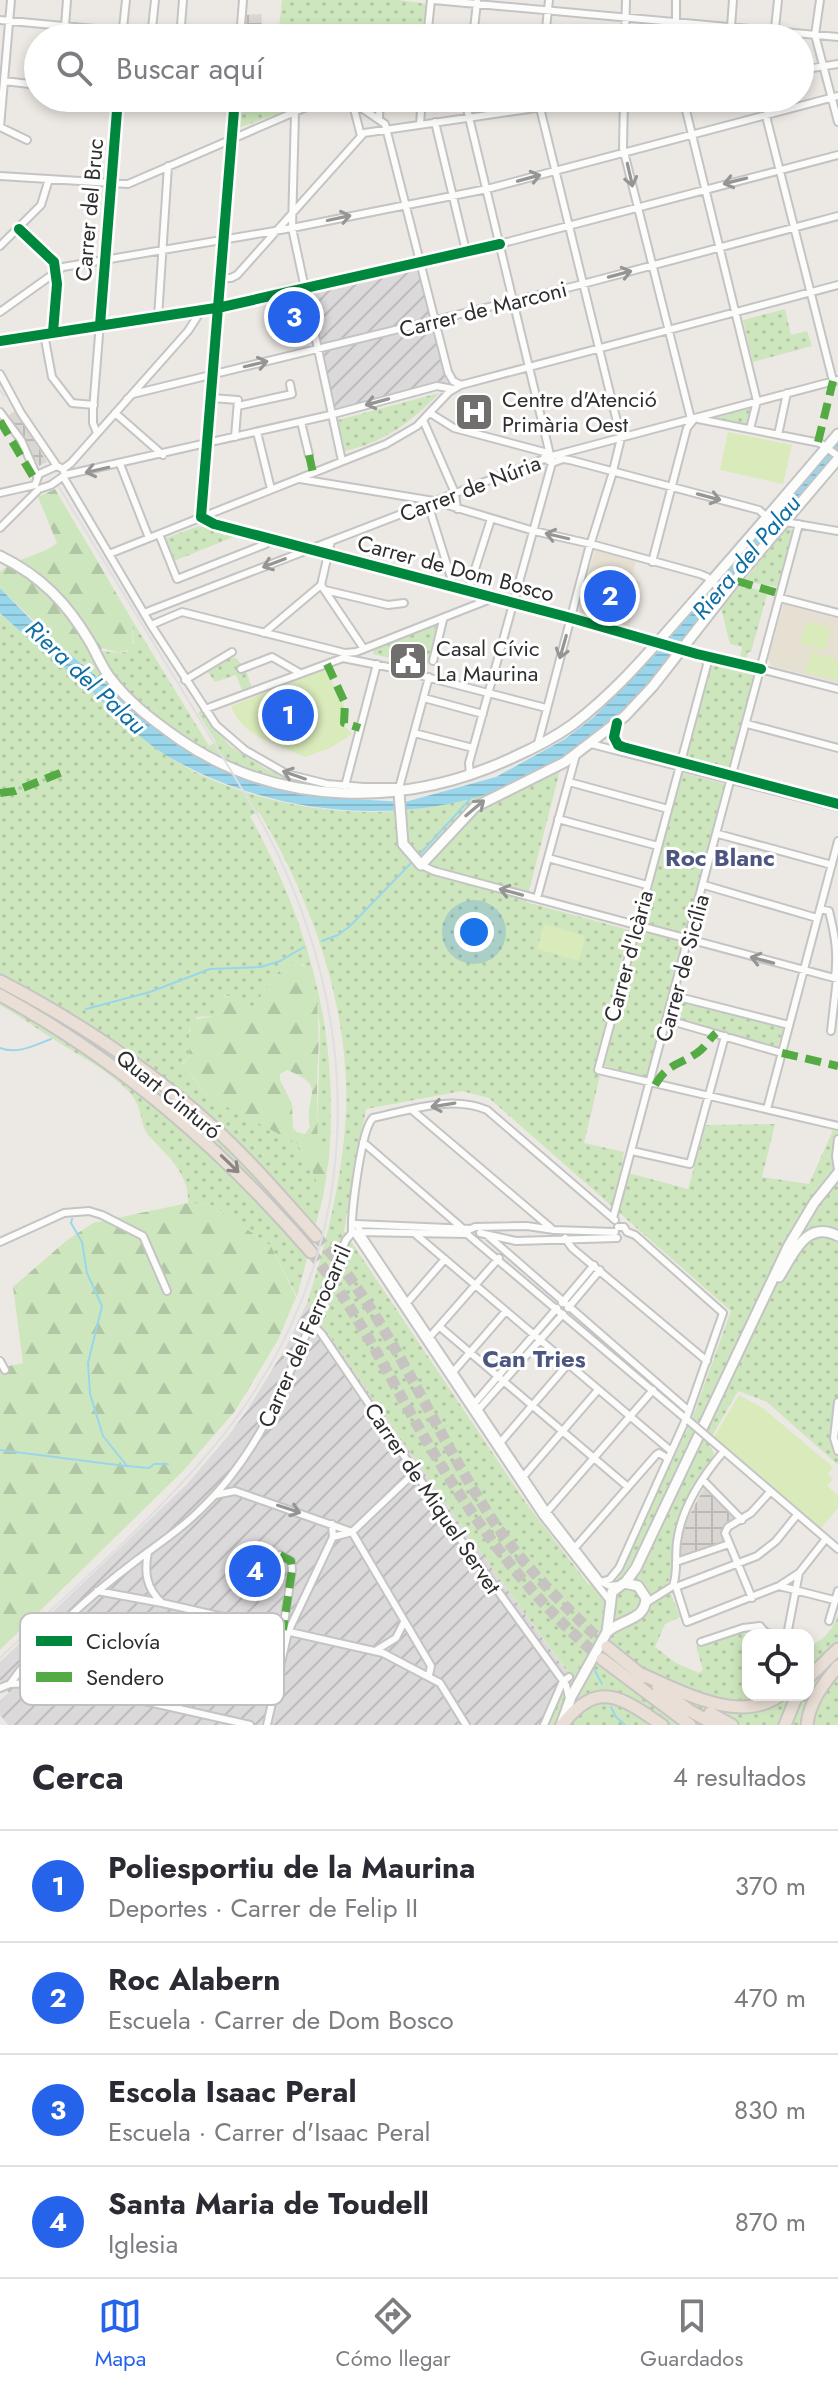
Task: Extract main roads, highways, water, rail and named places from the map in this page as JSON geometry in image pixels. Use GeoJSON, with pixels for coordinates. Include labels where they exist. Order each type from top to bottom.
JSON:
{"type":"FeatureCollection","features":[{"type":"Feature","properties":{"kind":"highway","name":"Quart Cinturó"},"geometry":{"type":"LineString","coordinates":[[0,981],[89,1033],[164,1086],[246,1159],[316,1236]]}},
{"type":"Feature","properties":{"kind":"highway","name":"Quart Cinturó"},"geometry":{"type":"LineString","coordinates":[[0,995],[71,1036],[151,1094],[240,1173],[311,1252]]}},
{"type":"Feature","properties":{"kind":"highway"},"geometry":{"type":"LineString","coordinates":[[814,1664],[838,1648]]}},
{"type":"Feature","properties":{"kind":"highway"},"geometry":{"type":"LineString","coordinates":[[814,1672],[838,1648]]}},
{"type":"Feature","properties":{"kind":"highway"},"geometry":{"type":"LineString","coordinates":[[677,1725],[639,1696],[605,1653],[703,1704],[728,1711],[751,1712],[774,1701]]}},
{"type":"Feature","properties":{"kind":"highway"},"geometry":{"type":"LineString","coordinates":[[807,1725],[809,1711],[820,1688],[838,1666]]}},
{"type":"Feature","properties":{"kind":"highway"},"geometry":{"type":"LineString","coordinates":[[618,1672],[690,1725]]}},
{"type":"Feature","properties":{"kind":"highway"},"geometry":{"type":"LineString","coordinates":[[641,1674],[690,1711],[716,1725]]}},
{"type":"Feature","properties":{"kind":"highway"},"geometry":{"type":"LineString","coordinates":[[653,1684],[732,1725]]}},
{"type":"Feature","properties":{"kind":"highway"},"geometry":{"type":"LineString","coordinates":[[561,1725],[582,1702],[599,1696],[611,1696],[630,1703],[662,1725]]}},
{"type":"Feature","properties":{"kind":"highway"},"geometry":{"type":"LineString","coordinates":[[785,1725],[795,1701]]}},
{"type":"Feature","properties":{"kind":"main road"},"geometry":{"type":"LineString","coordinates":[[0,556],[32,573],[54,592],[79,624],[121,691],[158,723],[204,755],[258,778],[304,790],[350,794],[399,793],[470,775],[537,747],[597,705],[713,584],[838,434]]}},
{"type":"Feature","properties":{"kind":"main road"},"geometry":{"type":"LineString","coordinates":[[399,793],[403,841],[410,855],[420,864],[482,802],[524,784],[591,744],[639,702],[722,596],[838,458]]}},
{"type":"Feature","properties":{"kind":"main road"},"geometry":{"type":"LineString","coordinates":[[561,1725],[569,1702],[607,1632],[612,1592],[636,1568],[799,1226],[837,1171]]}},
{"type":"Feature","properties":{"kind":"main road"},"geometry":{"type":"LineString","coordinates":[[754,1318],[805,1238],[818,1231],[838,1236]]}},
{"type":"Feature","properties":{"kind":"main road"},"geometry":{"type":"LineString","coordinates":[[607,1632],[640,1615],[646,1603],[636,1568]]}},
{"type":"Feature","properties":{"kind":"main road"},"geometry":{"type":"LineString","coordinates":[[622,1584],[641,1588]]}},
{"type":"Feature","properties":{"kind":"main road"},"geometry":{"type":"LineString","coordinates":[[611,1604],[618,1616],[627,1619]]}},
{"type":"Feature","properties":{"kind":"water","name":"Riera del Palau"},"geometry":{"type":"Polygon","coordinates":[[[838,442],[838,454],[634,700],[580,746],[536,775],[479,797],[435,806],[391,811],[302,805],[259,795],[216,780],[151,745],[0,613],[0,588],[43,632],[136,713],[195,756],[247,779],[286,791],[317,797],[405,802],[496,777],[565,739],[594,717],[658,652],[838,442]]]}},
{"type":"Feature","properties":{"kind":"waterway"},"geometry":{"type":"LineString","coordinates":[[418,856],[470,799]]}},
{"type":"Feature","properties":{"kind":"waterway"},"geometry":{"type":"LineString","coordinates":[[322,941],[350,926],[413,861]]}},
{"type":"Feature","properties":{"kind":"waterway"},"geometry":{"type":"LineString","coordinates":[[86,1009],[150,992],[210,969],[261,967],[280,961],[304,947]]}},
{"type":"Feature","properties":{"kind":"waterway"},"geometry":{"type":"LineString","coordinates":[[0,1048],[19,1050],[51,1039]]}},
{"type":"Feature","properties":{"kind":"waterway"},"geometry":{"type":"LineString","coordinates":[[72,1219],[71,1223],[82,1242],[87,1273],[102,1306],[88,1363],[90,1394],[103,1436],[127,1466],[149,1468],[154,1464],[168,1464]]}},
{"type":"Feature","properties":{"kind":"waterway"},"geometry":{"type":"LineString","coordinates":[[0,1450],[125,1466]]}},
{"type":"Feature","properties":{"kind":"waterway"},"geometry":{"type":"LineString","coordinates":[[595,1671],[602,1684]]}},
{"type":"Feature","properties":{"kind":"waterway"},"geometry":{"type":"LineString","coordinates":[[611,1707],[625,1725]]}},
{"type":"Feature","properties":{"kind":"tunnel"},"geometry":{"type":"LineString","coordinates":[[316,1236],[369,1306],[456,1460],[503,1535],[539,1579],[607,1647]]}},
{"type":"Feature","properties":{"kind":"tunnel"},"geometry":{"type":"LineString","coordinates":[[311,1252],[358,1320],[463,1500],[527,1585],[602,1659]]}},
{"type":"Feature","properties":{"kind":"railway"},"geometry":{"type":"LineString","coordinates":[[0,390],[4,396]]}},
{"type":"Feature","properties":{"kind":"railway"},"geometry":{"type":"LineString","coordinates":[[48,1613],[187,1478],[263,1377],[302,1300],[326,1221],[337,1139],[335,1056],[321,973],[294,892],[256,812],[59,487]]}},
{"type":"Feature","properties":{"kind":"railway"},"geometry":{"type":"LineString","coordinates":[[0,1658],[20,1639]]}},
{"type":"Feature","properties":{"kind":"place","name":"Escola Isaac Peral"},"geometry":{"type":"Point","coordinates":[294,317]}},
{"type":"Feature","properties":{"kind":"place","name":"Centre d'Atenció Primària Oest"},"geometry":{"type":"Point","coordinates":[474,412]}},
{"type":"Feature","properties":{"kind":"place","name":"Roc Alabern"},"geometry":{"type":"Point","coordinates":[610,596]}},
{"type":"Feature","properties":{"kind":"place","name":"Casal Cívic La Maurina"},"geometry":{"type":"Point","coordinates":[408,661]}},
{"type":"Feature","properties":{"kind":"place","name":"Poliesportiu de la Maurina"},"geometry":{"type":"Point","coordinates":[288,715]}},
{"type":"Feature","properties":{"kind":"place","name":"Santa Maria de Toudell"},"geometry":{"type":"Point","coordinates":[255,1571]}},
{"type":"Feature","properties":{"kind":"district","name":"Roc Blanc"},"geometry":{"type":"Point","coordinates":[720,857]}},
{"type":"Feature","properties":{"kind":"district","name":"Can Tries"},"geometry":{"type":"Point","coordinates":[534,1358]}}]}
